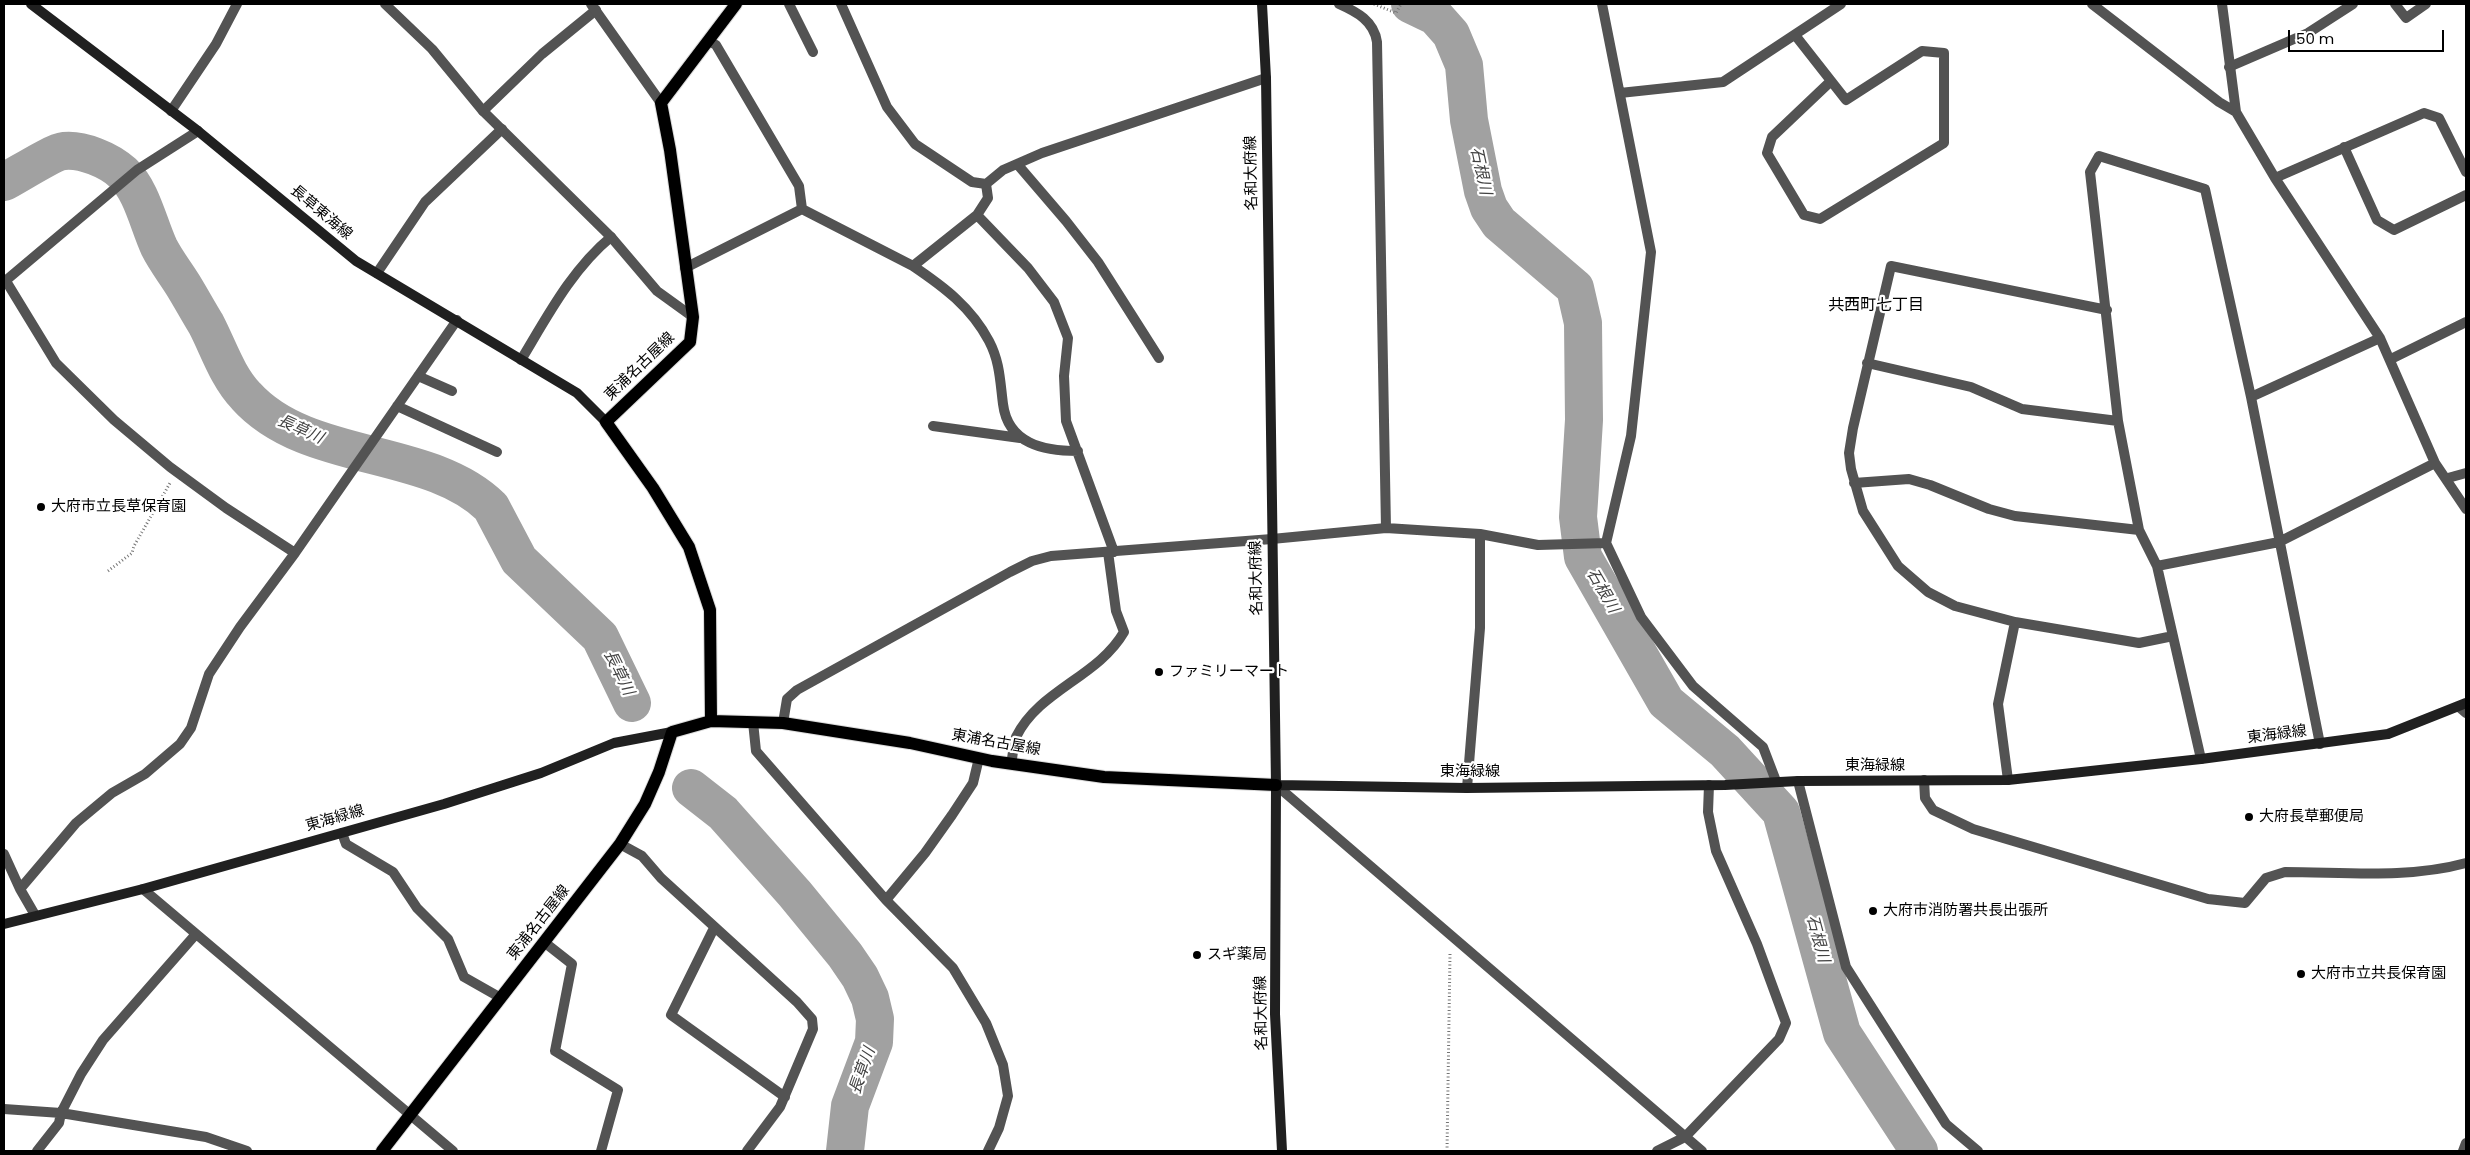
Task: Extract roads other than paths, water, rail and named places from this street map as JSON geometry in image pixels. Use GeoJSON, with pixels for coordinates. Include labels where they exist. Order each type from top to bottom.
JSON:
{"type":"FeatureCollection","features":[{"type":"Feature","properties":{"kind":"main road","name":"長草東海線"},"geometry":{"type":"LineString","coordinates":[[31,4],[198,131],[356,261],[577,392],[606,422]]}},
{"type":"Feature","properties":{"kind":"main road"},"geometry":{"type":"LineString","coordinates":[[661,103],[736,4]]}},
{"type":"Feature","properties":{"kind":"main road","name":"名和大府線"},"geometry":{"type":"LineString","coordinates":[[1262,4],[1266,78],[1276,785],[1276,1014],[1282,1151]]}},
{"type":"Feature","properties":{"kind":"main road","name":"東浦名古屋線"},"geometry":{"type":"LineString","coordinates":[[661,103],[670,150],[693,317],[690,342],[606,422],[653,488],[689,547],[710,610],[711,721]]}},
{"type":"Feature","properties":{"kind":"main road","name":"東海緑線"},"geometry":{"type":"LineString","coordinates":[[1276,785],[1467,788],[1725,785],[1798,781],[2008,780],[2201,759],[2388,734],[2464,707]]}},
{"type":"Feature","properties":{"kind":"main road","name":"東浦名古屋線"},"geometry":{"type":"LineString","coordinates":[[382,1151],[620,844],[645,804],[659,772],[672,732],[711,721],[783,723],[910,744],[1011,764],[1104,777],[1276,785]]}},
{"type":"Feature","properties":{"kind":"main road","name":"東海緑線"},"geometry":{"type":"LineString","coordinates":[[4,924],[143,889],[444,804],[541,773],[614,742],[672,732]]}},
{"type":"Feature","properties":{"kind":"street"},"geometry":{"type":"LineString","coordinates":[[171,111],[216,44],[237,4]]}},
{"type":"Feature","properties":{"kind":"street"},"geometry":{"type":"LineString","coordinates":[[385,4],[432,49],[483,110],[611,237],[657,291],[693,317]]}},
{"type":"Feature","properties":{"kind":"street"},"geometry":{"type":"LineString","coordinates":[[789,4],[813,52]]}},
{"type":"Feature","properties":{"kind":"street"},"geometry":{"type":"LineString","coordinates":[[841,4],[887,108],[915,144],[972,182],[986,184],[1003,170],[1042,153],[1266,78]]}},
{"type":"Feature","properties":{"kind":"street"},"geometry":{"type":"LineString","coordinates":[[1339,4],[1354,10],[1371,24],[1377,42],[1386,528]]}},
{"type":"Feature","properties":{"kind":"street"},"geometry":{"type":"LineString","coordinates":[[1602,4],[1651,252],[1631,436],[1606,543],[1641,617],[1693,686],[1763,747],[1775,782]]}},
{"type":"Feature","properties":{"kind":"street"},"geometry":{"type":"LineString","coordinates":[[1620,93],[1723,82],[1841,4]]}},
{"type":"Feature","properties":{"kind":"street"},"geometry":{"type":"LineString","coordinates":[[2092,4],[2219,102],[2236,112]]}},
{"type":"Feature","properties":{"kind":"street"},"geometry":{"type":"LineString","coordinates":[[2222,4],[2236,112],[2275,178],[2380,338],[2391,359],[2435,463],[2448,478],[2466,509]]}},
{"type":"Feature","properties":{"kind":"street"},"geometry":{"type":"LineString","coordinates":[[2229,67],[2308,33],[2354,4]]}},
{"type":"Feature","properties":{"kind":"street"},"geometry":{"type":"LineString","coordinates":[[2394,4],[2406,18],[2426,4]]}},
{"type":"Feature","properties":{"kind":"street"},"geometry":{"type":"LineString","coordinates":[[483,110],[593,7],[661,103]]}},
{"type":"Feature","properties":{"kind":"street"},"geometry":{"type":"LineString","coordinates":[[1795,35],[1846,100],[1922,51],[1944,53],[1944,143],[1820,219],[1804,215],[1767,153],[1772,137],[1831,81]]}},
{"type":"Feature","properties":{"kind":"street"},"geometry":{"type":"LineString","coordinates":[[709,41],[716,45],[799,186],[802,209]]}},
{"type":"Feature","properties":{"kind":"street"},"geometry":{"type":"LineString","coordinates":[[2275,178],[2424,113],[2439,118],[2466,172]]}},
{"type":"Feature","properties":{"kind":"street"},"geometry":{"type":"LineString","coordinates":[[377,274],[425,202],[502,128]]}},
{"type":"Feature","properties":{"kind":"street"},"geometry":{"type":"LineString","coordinates":[[198,131],[137,170],[5,282],[56,363],[114,420],[178,473],[226,508],[295,553]]}},
{"type":"Feature","properties":{"kind":"street"},"geometry":{"type":"LineString","coordinates":[[2344,147],[2377,220],[2394,230],[2466,195]]}},
{"type":"Feature","properties":{"kind":"street"},"geometry":{"type":"LineString","coordinates":[[2201,759],[2157,566],[2139,530],[2118,421],[2090,172],[2099,156],[2205,189],[2251,397],[2320,744]]}},
{"type":"Feature","properties":{"kind":"street"},"geometry":{"type":"LineString","coordinates":[[1018,165],[1098,262],[1159,358]]}},
{"type":"Feature","properties":{"kind":"street"},"geometry":{"type":"LineString","coordinates":[[913,266],[977,215],[988,198],[986,184]]}},
{"type":"Feature","properties":{"kind":"street"},"geometry":{"type":"LineString","coordinates":[[802,209],[913,266],[955,296],[969,309],[978,322],[999,367],[1005,416],[1020,438]]}},
{"type":"Feature","properties":{"kind":"street"},"geometry":{"type":"LineString","coordinates":[[685,268],[802,209]]}},
{"type":"Feature","properties":{"kind":"street"},"geometry":{"type":"LineString","coordinates":[[977,215],[1028,268],[1054,302],[1068,338],[1064,411],[1111,552],[1116,611],[1124,632],[1111,651],[1034,710],[1016,738],[1011,764]]}},
{"type":"Feature","properties":{"kind":"street"},"geometry":{"type":"LineString","coordinates":[[521,360],[554,305],[596,249],[611,237]]}},
{"type":"Feature","properties":{"kind":"street"},"geometry":{"type":"LineString","coordinates":[[2107,310],[1892,266],[1867,363],[1849,453],[1854,483],[1863,511],[1880,541],[1898,566],[1928,592],[1955,606],[2015,622],[2139,643],[2173,636]]}},
{"type":"Feature","properties":{"kind":"street"},"geometry":{"type":"LineString","coordinates":[[20,889],[76,823],[112,793],[145,774],[180,744],[191,728],[209,674],[240,627],[295,553],[457,320]]}},
{"type":"Feature","properties":{"kind":"street"},"geometry":{"type":"LineString","coordinates":[[2391,359],[2466,322]]}},
{"type":"Feature","properties":{"kind":"street"},"geometry":{"type":"LineString","coordinates":[[2251,397],[2380,338]]}},
{"type":"Feature","properties":{"kind":"street"},"geometry":{"type":"LineString","coordinates":[[1867,363],[1971,387],[2022,409],[2118,421]]}},
{"type":"Feature","properties":{"kind":"street"},"geometry":{"type":"LineString","coordinates":[[418,376],[452,391]]}},
{"type":"Feature","properties":{"kind":"street"},"geometry":{"type":"LineString","coordinates":[[397,406],[497,452]]}},
{"type":"Feature","properties":{"kind":"street"},"geometry":{"type":"LineString","coordinates":[[933,426],[1020,438],[1041,448],[1078,451]]}},
{"type":"Feature","properties":{"kind":"street"},"geometry":{"type":"LineString","coordinates":[[2157,566],[2279,542],[2435,463]]}},
{"type":"Feature","properties":{"kind":"street"},"geometry":{"type":"LineString","coordinates":[[2448,478],[2466,473]]}},
{"type":"Feature","properties":{"kind":"street"},"geometry":{"type":"LineString","coordinates":[[1854,483],[1909,479],[1930,485],[1989,509],[2015,516],[2139,530]]}},
{"type":"Feature","properties":{"kind":"street"},"geometry":{"type":"LineString","coordinates":[[783,723],[787,699],[797,690],[1010,572],[1032,561],[1051,556],[1386,528],[1480,534],[1538,545],[1606,543]]}},
{"type":"Feature","properties":{"kind":"street"},"geometry":{"type":"LineString","coordinates":[[1467,788],[1480,628],[1480,534]]}},
{"type":"Feature","properties":{"kind":"street"},"geometry":{"type":"LineString","coordinates":[[2008,780],[1998,704],[2015,622]]}},
{"type":"Feature","properties":{"kind":"street"},"geometry":{"type":"LineString","coordinates":[[753,722],[756,751],[886,900],[953,968],[986,1023],[1000,1056],[1008,1096],[999,1128],[988,1151]]}},
{"type":"Feature","properties":{"kind":"street"},"geometry":{"type":"LineString","coordinates":[[886,900],[952,815],[973,782],[978,758]]}},
{"type":"Feature","properties":{"kind":"street"},"geometry":{"type":"LineString","coordinates":[[1924,780],[1925,798],[1933,810],[1973,829],[2208,899],[2245,903],[2266,878],[2285,872],[2411,872],[2442,870],[2466,863]]}},
{"type":"Feature","properties":{"kind":"street"},"geometry":{"type":"LineString","coordinates":[[1798,781],[1846,967],[1946,1124],[1978,1151]]}},
{"type":"Feature","properties":{"kind":"street"},"geometry":{"type":"LineString","coordinates":[[1276,785],[1702,1151]]}},
{"type":"Feature","properties":{"kind":"street"},"geometry":{"type":"LineString","coordinates":[[1657,1151],[1685,1137],[1779,1039],[1786,1023],[1757,944],[1716,851],[1708,812],[1708,785]]}},
{"type":"Feature","properties":{"kind":"street"},"geometry":{"type":"LineString","coordinates":[[342,832],[346,844],[393,872],[417,908],[448,939],[464,977],[501,998]]}},
{"type":"Feature","properties":{"kind":"street"},"geometry":{"type":"LineString","coordinates":[[620,844],[642,856],[661,878],[797,1002],[812,1019],[813,1029],[784,1097],[747,1151]]}},
{"type":"Feature","properties":{"kind":"street"},"geometry":{"type":"LineString","coordinates":[[4,854],[34,915]]}},
{"type":"Feature","properties":{"kind":"street"},"geometry":{"type":"LineString","coordinates":[[143,889],[453,1151]]}},
{"type":"Feature","properties":{"kind":"street"},"geometry":{"type":"LineString","coordinates":[[714,928],[671,1015],[784,1097]]}},
{"type":"Feature","properties":{"kind":"street"},"geometry":{"type":"LineString","coordinates":[[37,1151],[59,1123],[61,1113],[81,1074],[103,1040],[196,934]]}},
{"type":"Feature","properties":{"kind":"street"},"geometry":{"type":"LineString","coordinates":[[544,942],[572,964],[555,1050],[618,1090],[601,1151]]}},
{"type":"Feature","properties":{"kind":"street"},"geometry":{"type":"LineString","coordinates":[[4,1109],[61,1113],[206,1137],[247,1151]]}},
{"type":"Feature","properties":{"kind":"street"},"geometry":{"type":"LineString","coordinates":[[2463,1151],[2466,1143]]}},
{"type":"Feature","properties":{"kind":"waterway","name":"石根川"},"geometry":{"type":"LineString","coordinates":[[1410,4],[1435,16],[1451,34],[1464,65],[1469,120],[1483,191],[1489,208],[1499,223],[1575,288],[1583,323],[1584,420],[1578,517],[1583,557],[1666,702],[1725,751],[1781,812],[1842,1033],[1919,1151]]}},
{"type":"Feature","properties":{"kind":"waterway","name":"長草川"},"geometry":{"type":"LineString","coordinates":[[4,182],[43,160],[64,151],[95,156],[117,168],[130,180],[140,198],[162,252],[206,324],[234,380],[246,396],[271,418],[301,433],[334,445],[435,473],[465,488],[491,507],[519,560],[600,637],[632,703]]}},
{"type":"Feature","properties":{"kind":"waterway","name":"長草川"},"geometry":{"type":"LineString","coordinates":[[691,788],[723,813],[795,894],[845,955],[860,977],[870,998],[875,1019],[874,1042],[850,1106],[845,1151]]}},
{"type":"Feature","properties":{"kind":"place","name":"大府市立長草保育園"},"geometry":{"type":"Point","coordinates":[41,507]}},
{"type":"Feature","properties":{"kind":"place","name":"ファミリーマート"},"geometry":{"type":"Point","coordinates":[1159,672]}},
{"type":"Feature","properties":{"kind":"place","name":"大府長草郵便局"},"geometry":{"type":"Point","coordinates":[2249,817]}},
{"type":"Feature","properties":{"kind":"place","name":"大府市消防署共長出張所"},"geometry":{"type":"Point","coordinates":[1873,911]}},
{"type":"Feature","properties":{"kind":"place","name":"スギ薬局"},"geometry":{"type":"Point","coordinates":[1197,955]}},
{"type":"Feature","properties":{"kind":"place","name":"大府市立共長保育園"},"geometry":{"type":"Point","coordinates":[2301,974]}},
{"type":"Feature","properties":{"kind":"district","name":"共西町七丁目"},"geometry":{"type":"Point","coordinates":[1876,306]}}]}
